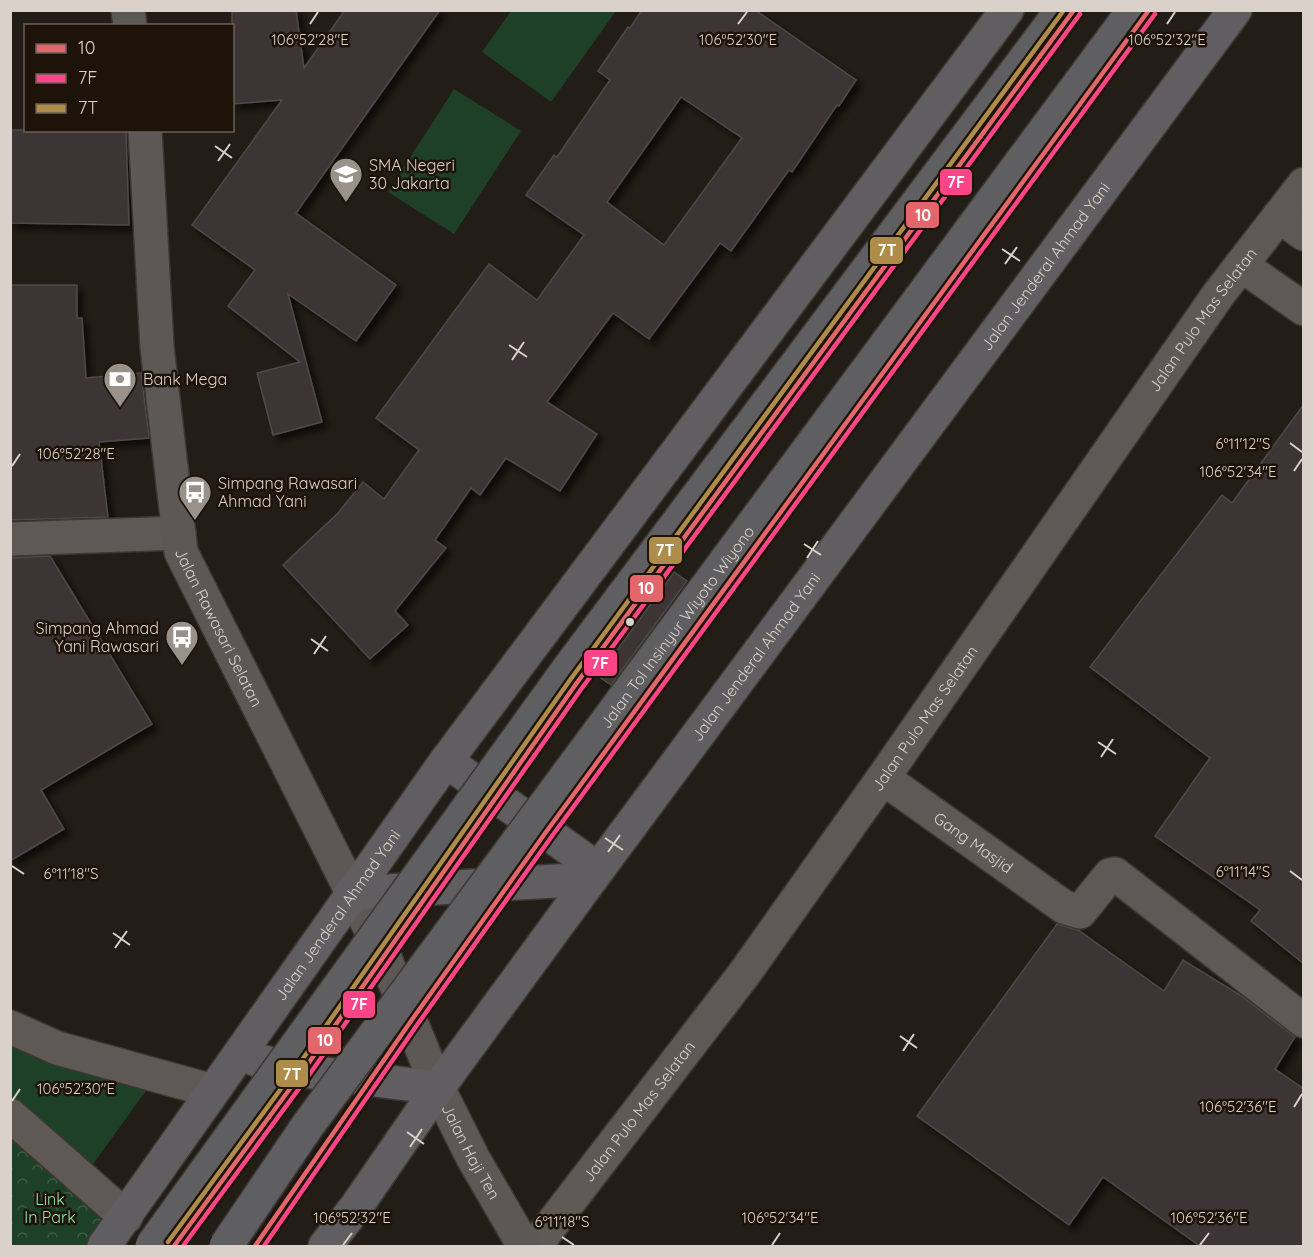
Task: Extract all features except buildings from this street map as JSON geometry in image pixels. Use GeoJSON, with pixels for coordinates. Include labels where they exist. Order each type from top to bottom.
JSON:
{"type":"FeatureCollection","features":[{"type":"Feature","properties":{"kind":"highway","name":"Jalan Jenderal Ahmad Yani"},"geometry":{"type":"LineString","coordinates":[[104,1246],[446,761],[1007,10]]}},
{"type":"Feature","properties":{"kind":"highway"},"geometry":{"type":"LineString","coordinates":[[152,1246],[569,668],[1062,10]]}},
{"type":"Feature","properties":{"kind":"highway","name":"Jalan Tol Insinyur Wiyoto Wiyono"},"geometry":{"type":"LineString","coordinates":[[226,1246],[308,1125],[1134,10]]}},
{"type":"Feature","properties":{"kind":"highway","name":"Jalan Jenderal Ahmad Yani"},"geometry":{"type":"LineString","coordinates":[[325,1246],[356,1207],[438,1088],[594,874],[1235,10]]}},
{"type":"Feature","properties":{"kind":"highway"},"geometry":{"type":"LineString","coordinates":[[446,761],[594,874]]}},
{"type":"Feature","properties":{"kind":"highway"},"geometry":{"type":"LineString","coordinates":[[351,893],[594,874]]}},
{"type":"Feature","properties":{"kind":"highway"},"geometry":{"type":"LineString","coordinates":[[238,1056],[303,1071],[438,1088]]}},
{"type":"Feature","properties":{"kind":"main road","name":"Jalan Rawasari Selatan"},"geometry":{"type":"LineString","coordinates":[[145,132],[157,347],[181,552],[384,956],[438,1088]]}},
{"type":"Feature","properties":{"kind":"main road","name":"Jalan Haji Ten"},"geometry":{"type":"LineString","coordinates":[[438,1088],[473,1158],[524,1246]]}},
{"type":"Feature","properties":{"kind":"street","name":"Jalan Pulo Mas Selatan"},"geometry":{"type":"LineString","coordinates":[[535,1246],[744,974],[1218,295],[1241,265],[1291,225],[1304,184]]}},
{"type":"Feature","properties":{"kind":"street"},"geometry":{"type":"LineString","coordinates":[[1241,265],[1304,309]]}},
{"type":"Feature","properties":{"kind":"street"},"geometry":{"type":"LineString","coordinates":[[10,539],[179,533]]}},
{"type":"Feature","properties":{"kind":"street","name":"Gang Masjid"},"geometry":{"type":"LineString","coordinates":[[883,778],[1064,907],[1080,912],[1110,875],[1115,874],[1304,1022]]}},
{"type":"Feature","properties":{"kind":"street"},"geometry":{"type":"LineString","coordinates":[[10,1027],[57,1048],[213,1091]]}},
{"type":"Feature","properties":{"kind":"street"},"geometry":{"type":"LineString","coordinates":[[10,1115],[126,1217]]}},
{"type":"Feature","properties":{"kind":"green space"},"geometry":{"type":"Polygon","coordinates":[[[511,11],[616,11],[551,102],[482,52],[511,11]]]}},
{"type":"Feature","properties":{"kind":"green space"},"geometry":{"type":"Polygon","coordinates":[[[454,89],[521,131],[454,234],[388,192],[454,89]]]}},
{"type":"Feature","properties":{"kind":"green space"},"geometry":{"type":"Polygon","coordinates":[[[10,1040],[148,1088],[91,1167],[11,1098],[10,1040]]]}},
{"type":"Feature","properties":{"kind":"green space","name":"Link In Park"},"geometry":{"type":"Polygon","coordinates":[[[10,1134],[126,1217],[104,1246],[11,1246],[10,1134]]]}},
{"type":"Feature","properties":{"kind":"transit line","name":"7T"},"geometry":{"type":"LineString","coordinates":[[168,1242],[297,1067],[570,680],[1064,10]]}},
{"type":"Feature","properties":{"kind":"transit line","name":"10"},"geometry":{"type":"LineString","coordinates":[[174,1246],[303,1071],[576,684],[1074,10]]}},
{"type":"Feature","properties":{"kind":"transit line","name":"10"},"geometry":{"type":"LineString","coordinates":[[255,1246],[546,832],[1149,10]]}},
{"type":"Feature","properties":{"kind":"transit line","name":"7F"},"geometry":{"type":"LineString","coordinates":[[183,1246],[309,1075],[582,688],[1080,14]]}},
{"type":"Feature","properties":{"kind":"transit line","name":"7F"},"geometry":{"type":"LineString","coordinates":[[264,1246],[417,1025],[552,836],[1155,14]]}},
{"type":"Feature","properties":{"kind":"place","name":"SMA Negeri 30 Jakarta"},"geometry":{"type":"Point","coordinates":[346,203]}},
{"type":"Feature","properties":{"kind":"place","name":"Bank Mega"},"geometry":{"type":"Point","coordinates":[120,408]}},
{"type":"Feature","properties":{"kind":"place","name":"Simpang Rawasari Ahmad Yani"},"geometry":{"type":"Point","coordinates":[195,521]}},
{"type":"Feature","properties":{"kind":"place","name":"Simpang Ahmad Yani Rawasari"},"geometry":{"type":"Point","coordinates":[182,666]}}]}
